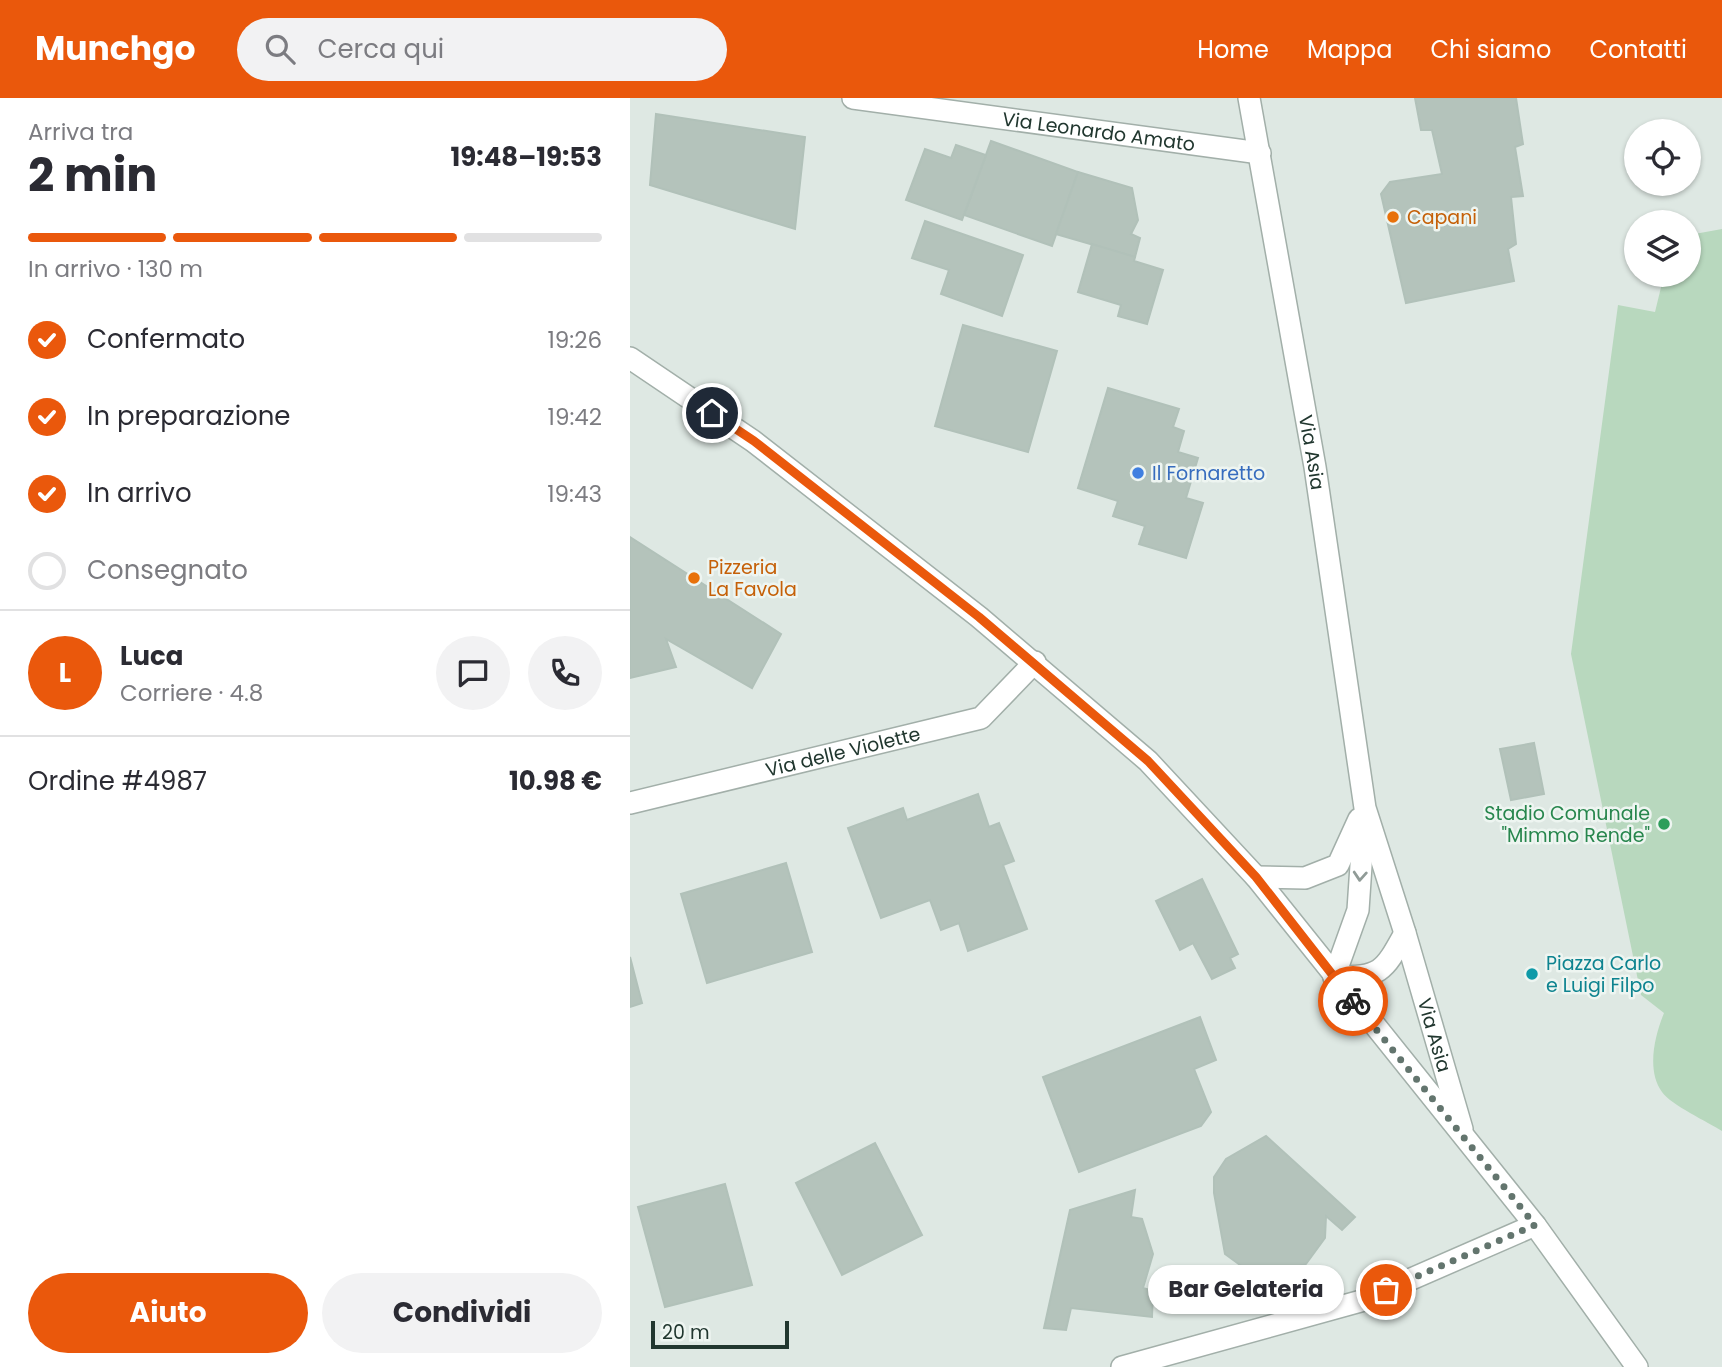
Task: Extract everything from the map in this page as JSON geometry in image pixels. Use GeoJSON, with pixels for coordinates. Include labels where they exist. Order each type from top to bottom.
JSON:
{"type":"FeatureCollection","features":[{"type":"Feature","properties":{"kind":"street","name":"Via Leonardo Amato"},"geometry":{"type":"LineString","coordinates":[[853,98],[1260,153]]}},
{"type":"Feature","properties":{"kind":"street","name":"Via Asia"},"geometry":{"type":"LineString","coordinates":[[1249,98],[1315,467],[1365,808],[1405,933],[1464,1138]]}},
{"type":"Feature","properties":{"kind":"street"},"geometry":{"type":"LineString","coordinates":[[630,358],[754,441],[1035,662],[1148,761],[1256,877],[1535,1225],[1637,1367]]}},
{"type":"Feature","properties":{"kind":"street","name":"Via delle Violette"},"geometry":{"type":"LineString","coordinates":[[630,803],[981,718],[1035,662]]}},
{"type":"Feature","properties":{"kind":"street","name":"Via Asia"},"geometry":{"type":"LineString","coordinates":[[1334,977],[1358,910],[1365,808]]}},
{"type":"Feature","properties":{"kind":"street"},"geometry":{"type":"LineString","coordinates":[[1256,877],[1305,878],[1338,864],[1365,808]]}},
{"type":"Feature","properties":{"kind":"street"},"geometry":{"type":"LineString","coordinates":[[1334,977],[1368,977],[1389,964],[1405,933]]}},
{"type":"Feature","properties":{"kind":"street"},"geometry":{"type":"LineString","coordinates":[[1122,1367],[1361,1301],[1535,1225]]}},
{"type":"Feature","properties":{"kind":"green space","name":"Stadio Comunale \"Mimmo Rende\""},"geometry":{"type":"Polygon","coordinates":[[[1722,229],[1722,1131],[1673,1102],[1657,1083],[1654,1052],[1664,1013],[1641,995],[1571,654],[1618,305],[1655,312],[1661,287],[1701,287],[1701,233],[1722,229]]]}},
{"type":"Feature","properties":{"kind":"building"},"geometry":{"type":"Polygon","coordinates":[[[1415,98],[1516,98],[1523,144],[1515,147],[1523,196],[1511,197],[1516,244],[1508,249],[1514,281],[1406,303],[1381,194],[1390,182],[1442,174],[1432,130],[1421,130],[1415,98]]]}},
{"type":"Feature","properties":{"kind":"building"},"geometry":{"type":"Polygon","coordinates":[[[656,114],[805,137],[795,229],[650,185],[656,114]]]}},
{"type":"Feature","properties":{"kind":"building"},"geometry":{"type":"Polygon","coordinates":[[[991,141],[1078,172],[1052,246],[964,215],[991,141]]]}},
{"type":"Feature","properties":{"kind":"building"},"geometry":{"type":"Polygon","coordinates":[[[956,145],[986,155],[962,220],[906,200],[925,149],[951,158],[956,145]]]}},
{"type":"Feature","properties":{"kind":"building"},"geometry":{"type":"Polygon","coordinates":[[[1078,172],[1132,188],[1138,220],[1131,234],[1140,238],[1135,257],[1056,234],[1078,172]]]}},
{"type":"Feature","properties":{"kind":"building"},"geometry":{"type":"Polygon","coordinates":[[[925,221],[1023,255],[1002,316],[941,294],[949,270],[912,258],[925,221]]]}},
{"type":"Feature","properties":{"kind":"building"},"geometry":{"type":"Polygon","coordinates":[[[1092,244],[1135,257],[1134,261],[1163,270],[1147,324],[1118,316],[1121,305],[1078,292],[1092,244]]]}},
{"type":"Feature","properties":{"kind":"building"},"geometry":{"type":"Polygon","coordinates":[[[963,325],[1057,351],[1028,452],[935,426],[963,325]]]}},
{"type":"Feature","properties":{"kind":"building","name":"Il Fornaretto"},"geometry":{"type":"Polygon","coordinates":[[[1108,388],[1179,409],[1173,427],[1184,431],[1178,452],[1198,458],[1186,498],[1203,503],[1186,558],[1139,544],[1145,526],[1113,516],[1118,501],[1078,488],[1108,388]]]}},
{"type":"Feature","properties":{"kind":"building"},"geometry":{"type":"Polygon","coordinates":[[[630,537],[781,634],[752,688],[666,639],[676,667],[630,678],[630,537]]]}},
{"type":"Feature","properties":{"kind":"building"},"geometry":{"type":"Polygon","coordinates":[[[1534,743],[1544,794],[1511,800],[1500,749],[1534,743]]]}},
{"type":"Feature","properties":{"kind":"building"},"geometry":{"type":"Polygon","coordinates":[[[978,794],[989,827],[999,823],[1014,861],[1003,865],[1027,929],[968,951],[959,923],[941,930],[930,900],[881,918],[848,828],[903,808],[907,820],[978,794]]]}},
{"type":"Feature","properties":{"kind":"building"},"geometry":{"type":"Polygon","coordinates":[[[786,863],[812,952],[707,983],[681,894],[786,863]]]}},
{"type":"Feature","properties":{"kind":"building"},"geometry":{"type":"Polygon","coordinates":[[[1202,879],[1238,954],[1230,958],[1235,968],[1212,979],[1193,943],[1180,950],[1156,901],[1202,879]]]}},
{"type":"Feature","properties":{"kind":"building"},"geometry":{"type":"Polygon","coordinates":[[[630,957],[642,1003],[630,1007],[630,957]]]}},
{"type":"Feature","properties":{"kind":"building"},"geometry":{"type":"Polygon","coordinates":[[[1200,1017],[1216,1060],[1194,1069],[1211,1112],[1201,1126],[1079,1172],[1043,1077],[1200,1017]]]}},
{"type":"Feature","properties":{"kind":"building"},"geometry":{"type":"Polygon","coordinates":[[[1266,1136],[1355,1217],[1342,1230],[1326,1216],[1325,1238],[1306,1264],[1258,1278],[1225,1254],[1214,1193],[1214,1177],[1226,1159],[1266,1136]]]}},
{"type":"Feature","properties":{"kind":"building"},"geometry":{"type":"Polygon","coordinates":[[[875,1143],[922,1235],[842,1275],[796,1183],[875,1143]]]}},
{"type":"Feature","properties":{"kind":"building"},"geometry":{"type":"Polygon","coordinates":[[[725,1184],[752,1285],[665,1307],[638,1207],[725,1184]]]}},
{"type":"Feature","properties":{"kind":"building"},"geometry":{"type":"Polygon","coordinates":[[[1135,1190],[1131,1217],[1142,1219],[1153,1254],[1143,1288],[1153,1291],[1152,1317],[1071,1308],[1066,1330],[1044,1328],[1070,1210],[1135,1190]]]}},
{"type":"Feature","properties":{"kind":"way so far"},"geometry":{"type":"LineString","coordinates":[[1353,1001],[1535,1225],[1386,1290]]}},
{"type":"Feature","properties":{"kind":"place","name":"Capani"},"geometry":{"type":"Point","coordinates":[1393,217]}},
{"type":"Feature","properties":{"kind":"place","name":"Il Fornaretto"},"geometry":{"type":"Point","coordinates":[1138,473]}},
{"type":"Feature","properties":{"kind":"place","name":"Pizzeria La Favola"},"geometry":{"type":"Point","coordinates":[694,578]}},
{"type":"Feature","properties":{"kind":"place","name":"Stadio Comunale \"Mimmo Rende\""},"geometry":{"type":"Point","coordinates":[1664,824]}},
{"type":"Feature","properties":{"kind":"place","name":"Piazza Carlo e Luigi Filpo"},"geometry":{"type":"Point","coordinates":[1532,974]}},
{"type":"Feature","properties":{"kind":"place","name":"Bar Gelateria"},"geometry":{"type":"Point","coordinates":[1386,1290]}},
{"type":"Feature","properties":{"kind":"route"},"geometry":{"type":"LineString","coordinates":[[712,413],[754,441],[979,617],[1148,761],[1256,877],[1353,1001]]}}]}
